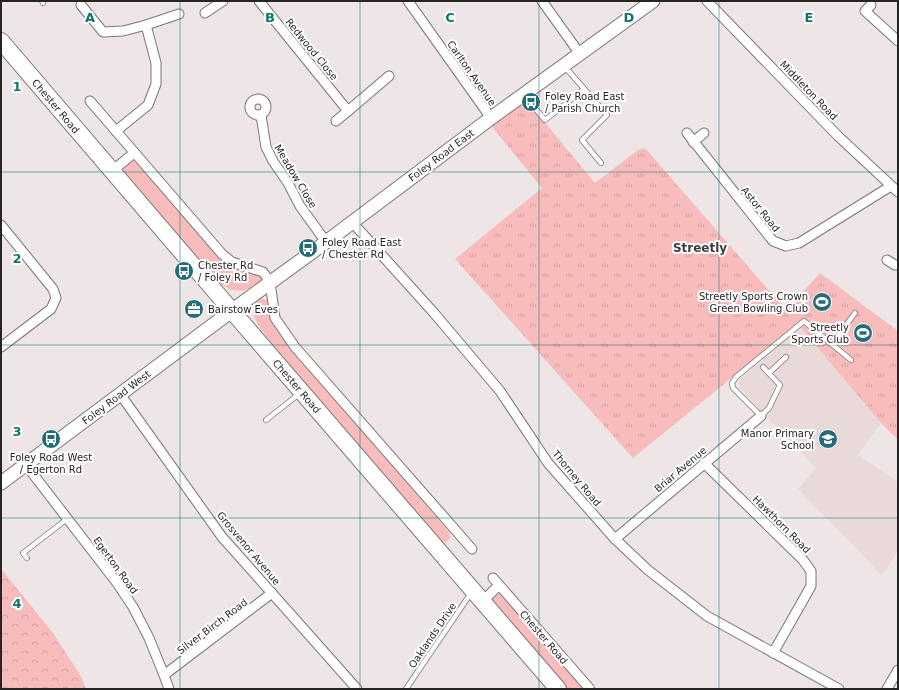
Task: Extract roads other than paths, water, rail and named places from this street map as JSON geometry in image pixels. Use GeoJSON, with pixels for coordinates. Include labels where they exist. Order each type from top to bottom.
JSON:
{"type":"FeatureCollection","features":[{"type":"Feature","properties":{"kind":"highway","name":"Chester Road"},"geometry":{"type":"LineString","coordinates":[[1,42],[558,689]]}},
{"type":"Feature","properties":{"kind":"main road","name":"Foley Road East"},"geometry":{"type":"LineString","coordinates":[[232,311],[491,118],[653,1]]}},
{"type":"Feature","properties":{"kind":"main road","name":"Foley Road West"},"geometry":{"type":"LineString","coordinates":[[1,484],[232,311]]}},
{"type":"Feature","properties":{"kind":"street"},"geometry":{"type":"LineString","coordinates":[[216,18],[208,11],[223,1]]}},
{"type":"Feature","properties":{"kind":"street","name":"Redwood Close"},"geometry":{"type":"LineString","coordinates":[[258,1],[348,112]]}},
{"type":"Feature","properties":{"kind":"street","name":"Carlton Avenue"},"geometry":{"type":"LineString","coordinates":[[408,1],[491,118]]}},
{"type":"Feature","properties":{"kind":"street"},"geometry":{"type":"LineString","coordinates":[[542,1],[580,54]]}},
{"type":"Feature","properties":{"kind":"street","name":"Middleton Road"},"geometry":{"type":"LineString","coordinates":[[707,1],[838,136],[898,192]]}},
{"type":"Feature","properties":{"kind":"street"},"geometry":{"type":"LineString","coordinates":[[81,5],[103,32],[123,31],[146,26],[179,14]]}},
{"type":"Feature","properties":{"kind":"street"},"geometry":{"type":"LineString","coordinates":[[865,11],[898,41]]}},
{"type":"Feature","properties":{"kind":"street"},"geometry":{"type":"LineString","coordinates":[[116,131],[148,105],[156,84],[156,63],[146,26]]}},
{"type":"Feature","properties":{"kind":"street"},"geometry":{"type":"LineString","coordinates":[[336,121],[348,112],[382,78]]}},
{"type":"Feature","properties":{"kind":"street"},"geometry":{"type":"LineString","coordinates":[[90,101],[222,254],[232,262],[262,272],[270,282],[275,318],[295,348],[457,540],[472,549]]}},
{"type":"Feature","properties":{"kind":"street","name":"Meadow Close"},"geometry":{"type":"LineString","coordinates":[[261,115],[266,147],[273,162],[288,183],[300,206],[326,242]]}},
{"type":"Feature","properties":{"kind":"street","name":"Astor Road"},"geometry":{"type":"LineString","coordinates":[[687,133],[773,241],[786,246],[798,243],[891,186]]}},
{"type":"Feature","properties":{"kind":"street"},"geometry":{"type":"LineString","coordinates":[[693,142],[704,133]]}},
{"type":"Feature","properties":{"kind":"street"},"geometry":{"type":"LineString","coordinates":[[112,171],[134,153]]}},
{"type":"Feature","properties":{"kind":"street","name":"Thorney Road"},"geometry":{"type":"LineString","coordinates":[[352,222],[434,313],[500,391],[548,463],[615,539],[648,570],[707,616],[839,689]]}},
{"type":"Feature","properties":{"kind":"street"},"geometry":{"type":"LineString","coordinates":[[1,225],[53,289],[56,298],[51,309],[1,347]]}},
{"type":"Feature","properties":{"kind":"street"},"geometry":{"type":"LineString","coordinates":[[887,260],[895,265],[898,265]]}},
{"type":"Feature","properties":{"kind":"street","name":"Grosvenor Avenue"},"geometry":{"type":"LineString","coordinates":[[120,394],[222,537],[357,689]]}},
{"type":"Feature","properties":{"kind":"street","name":"Briar Avenue"},"geometry":{"type":"LineString","coordinates":[[615,539],[760,416]]}},
{"type":"Feature","properties":{"kind":"street","name":"Hawthorn Road"},"geometry":{"type":"LineString","coordinates":[[704,464],[803,560],[811,571],[811,586],[773,652]]}},
{"type":"Feature","properties":{"kind":"street","name":"Egerton Road"},"geometry":{"type":"LineString","coordinates":[[26,465],[117,583],[133,607],[149,638],[168,689]]}},
{"type":"Feature","properties":{"kind":"street","name":"Chester Road"},"geometry":{"type":"LineString","coordinates":[[478,596],[496,581],[590,689]]}},
{"type":"Feature","properties":{"kind":"street","name":"Silver Birch Road"},"geometry":{"type":"LineString","coordinates":[[164,676],[272,593]]}},
{"type":"Feature","properties":{"kind":"street"},"geometry":{"type":"LineString","coordinates":[[887,689],[898,670]]}},
{"type":"Feature","properties":{"kind":"lane"},"geometry":{"type":"LineString","coordinates":[[564,65],[606,115],[582,140],[601,163]]}},
{"type":"Feature","properties":{"kind":"lane"},"geometry":{"type":"LineString","coordinates":[[524,94],[545,120],[584,89]]}},
{"type":"Feature","properties":{"kind":"lane"},"geometry":{"type":"LineString","coordinates":[[832,344],[855,313]]}},
{"type":"Feature","properties":{"kind":"lane"},"geometry":{"type":"LineString","coordinates":[[763,367],[780,385],[770,408],[760,416],[733,388],[732,383],[736,377],[804,321],[851,360]]}},
{"type":"Feature","properties":{"kind":"lane"},"geometry":{"type":"LineString","coordinates":[[769,374],[786,357]]}},
{"type":"Feature","properties":{"kind":"lane"},"geometry":{"type":"LineString","coordinates":[[266,420],[302,391]]}},
{"type":"Feature","properties":{"kind":"lane"},"geometry":{"type":"LineString","coordinates":[[27,558],[23,553],[67,518]]}},
{"type":"Feature","properties":{"kind":"lane","name":"Oaklands Drive"},"geometry":{"type":"LineString","coordinates":[[406,689],[478,596]]}},
{"type":"Feature","properties":{"kind":"place","name":"Foley Road East / Parish Church"},"geometry":{"type":"Point","coordinates":[531,102]}},
{"type":"Feature","properties":{"kind":"place","name":"Foley Road East / Chester Rd"},"geometry":{"type":"Point","coordinates":[308,248]}},
{"type":"Feature","properties":{"kind":"place","name":"Chester Rd / Foley Rd"},"geometry":{"type":"Point","coordinates":[184,271]}},
{"type":"Feature","properties":{"kind":"place","name":"Streetly Sports Crown Green Bowling Club"},"geometry":{"type":"Point","coordinates":[822,302]}},
{"type":"Feature","properties":{"kind":"place","name":"Bairstow Eves"},"geometry":{"type":"Point","coordinates":[194,309]}},
{"type":"Feature","properties":{"kind":"place","name":"Streetly Sports Club"},"geometry":{"type":"Point","coordinates":[863,333]}},
{"type":"Feature","properties":{"kind":"place","name":"Foley Road West / Egerton Rd"},"geometry":{"type":"Point","coordinates":[51,439]}},
{"type":"Feature","properties":{"kind":"place","name":"Manor Primary School"},"geometry":{"type":"Point","coordinates":[828,439]}},
{"type":"Feature","properties":{"kind":"district","name":"Streetly"},"geometry":{"type":"Point","coordinates":[700,248]}}]}
